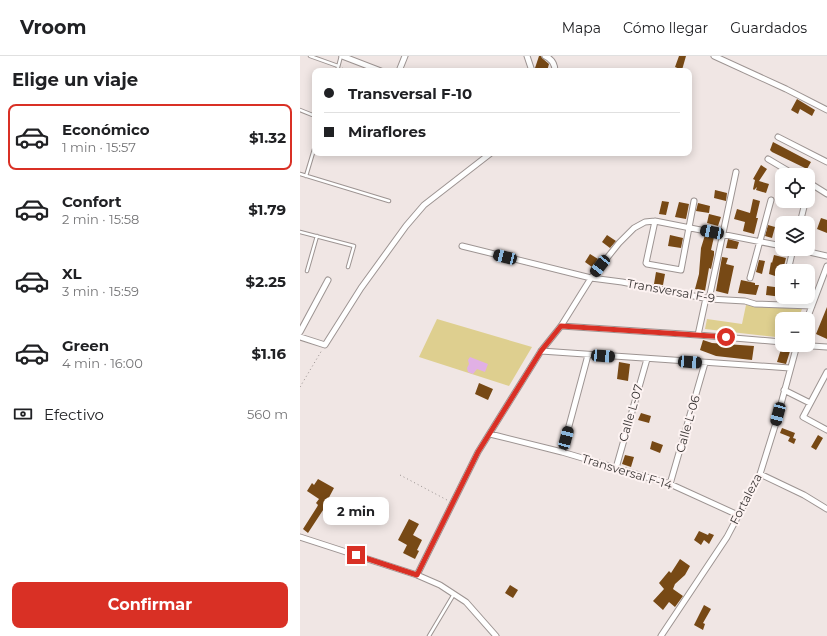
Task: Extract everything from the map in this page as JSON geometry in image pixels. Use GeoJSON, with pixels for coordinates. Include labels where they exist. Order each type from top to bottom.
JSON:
{"type":"FeatureCollection","features":[{"type":"Feature","properties":{"kind":"street"},"geometry":{"type":"LineString","coordinates":[[342,56],[373,68]]}},
{"type":"Feature","properties":{"kind":"street"},"geometry":{"type":"LineString","coordinates":[[400,68],[405,56]]}},
{"type":"Feature","properties":{"kind":"street"},"geometry":{"type":"LineString","coordinates":[[527,56],[531,68]]}},
{"type":"Feature","properties":{"kind":"street"},"geometry":{"type":"LineString","coordinates":[[545,56],[550,58],[554,68]]}},
{"type":"Feature","properties":{"kind":"street"},"geometry":{"type":"LineString","coordinates":[[714,56],[786,89],[827,110]]}},
{"type":"Feature","properties":{"kind":"street"},"geometry":{"type":"LineString","coordinates":[[778,137],[827,162]]}},
{"type":"Feature","properties":{"kind":"street"},"geometry":{"type":"LineString","coordinates":[[300,337],[325,345],[361,288],[406,226],[424,205],[487,156]]}},
{"type":"Feature","properties":{"kind":"street"},"geometry":{"type":"LineString","coordinates":[[768,159],[783,168]]}},
{"type":"Feature","properties":{"kind":"street"},"geometry":{"type":"LineString","coordinates":[[698,335],[724,234],[736,172]]}},
{"type":"Feature","properties":{"kind":"street"},"geometry":{"type":"LineString","coordinates":[[815,186],[827,194]]}},
{"type":"Feature","properties":{"kind":"street"},"geometry":{"type":"LineString","coordinates":[[750,278],[761,242],[771,200]]}},
{"type":"Feature","properties":{"kind":"street"},"geometry":{"type":"LineString","coordinates":[[655,221],[646,262],[647,264],[679,270],[683,269],[694,201]]}},
{"type":"Feature","properties":{"kind":"street"},"geometry":{"type":"LineString","coordinates":[[417,575],[478,452],[541,351],[561,326],[591,278],[618,242],[634,228],[645,222],[655,221],[775,245]]}},
{"type":"Feature","properties":{"kind":"street","name":"Transversal F-9"},"geometry":{"type":"LineString","coordinates":[[462,246],[591,278],[622,282],[708,298],[746,301],[755,304],[812,306]]}},
{"type":"Feature","properties":{"kind":"street"},"geometry":{"type":"LineString","coordinates":[[815,253],[827,256]]}},
{"type":"Feature","properties":{"kind":"street"},"geometry":{"type":"LineString","coordinates":[[810,312],[827,266]]}},
{"type":"Feature","properties":{"kind":"street"},"geometry":{"type":"LineString","coordinates":[[300,332],[328,280]]}},
{"type":"Feature","properties":{"kind":"street"},"geometry":{"type":"LineString","coordinates":[[561,326],[775,341]]}},
{"type":"Feature","properties":{"kind":"street"},"geometry":{"type":"LineString","coordinates":[[815,346],[827,347]]}},
{"type":"Feature","properties":{"kind":"street"},"geometry":{"type":"LineString","coordinates":[[541,351],[790,368]]}},
{"type":"Feature","properties":{"kind":"street","name":"Fortaleza"},"geometry":{"type":"LineString","coordinates":[[661,636],[726,537],[760,474],[795,352]]}},
{"type":"Feature","properties":{"kind":"street"},"geometry":{"type":"LineString","coordinates":[[562,452],[588,355]]}},
{"type":"Feature","properties":{"kind":"street","name":"Calle L-07"},"geometry":{"type":"LineString","coordinates":[[616,468],[647,359]]}},
{"type":"Feature","properties":{"kind":"street","name":"Calle L-06"},"geometry":{"type":"LineString","coordinates":[[670,484],[705,363]]}},
{"type":"Feature","properties":{"kind":"street"},"geometry":{"type":"LineString","coordinates":[[827,372],[803,417],[827,430]]}},
{"type":"Feature","properties":{"kind":"street"},"geometry":{"type":"LineString","coordinates":[[784,390],[810,403]]}},
{"type":"Feature","properties":{"kind":"street","name":"Transversal F-14"},"geometry":{"type":"LineString","coordinates":[[490,434],[562,452],[670,484],[738,515]]}},
{"type":"Feature","properties":{"kind":"street"},"geometry":{"type":"LineString","coordinates":[[760,474],[804,495],[827,509]]}},
{"type":"Feature","properties":{"kind":"street"},"geometry":{"type":"LineString","coordinates":[[300,537],[417,575],[454,593],[466,602],[496,636]]}},
{"type":"Feature","properties":{"kind":"lane"},"geometry":{"type":"LineString","coordinates":[[310,56],[338,66],[342,56]]}},
{"type":"Feature","properties":{"kind":"lane"},"geometry":{"type":"LineString","coordinates":[[300,110],[312,115]]}},
{"type":"Feature","properties":{"kind":"lane"},"geometry":{"type":"LineString","coordinates":[[306,176],[312,156]]}},
{"type":"Feature","properties":{"kind":"lane"},"geometry":{"type":"LineString","coordinates":[[300,174],[389,201]]}},
{"type":"Feature","properties":{"kind":"lane"},"geometry":{"type":"LineString","coordinates":[[300,232],[354,246],[348,268]]}},
{"type":"Feature","properties":{"kind":"lane"},"geometry":{"type":"LineString","coordinates":[[307,271],[317,236]]}},
{"type":"Feature","properties":{"kind":"lane"},"geometry":{"type":"LineString","coordinates":[[429,636],[454,593]]}},
{"type":"Feature","properties":{"kind":"path"},"geometry":{"type":"LineString","coordinates":[[338,66],[342,68]]}},
{"type":"Feature","properties":{"kind":"path"},"geometry":{"type":"LineString","coordinates":[[300,387],[325,345]]}},
{"type":"Feature","properties":{"kind":"path"},"geometry":{"type":"LineString","coordinates":[[400,475],[453,503]]}},
{"type":"Feature","properties":{"kind":"shaded area"},"geometry":{"type":"Polygon","coordinates":[[[746,305],[802,309],[801,312],[775,312],[775,337],[705,329],[707,319],[742,324],[746,305]]]}},
{"type":"Feature","properties":{"kind":"shaded area"},"geometry":{"type":"Polygon","coordinates":[[[437,319],[532,347],[509,386],[419,357],[437,319]]]}},
{"type":"Feature","properties":{"kind":"shaded area"},"geometry":{"type":"Polygon","coordinates":[[[470,357],[488,364],[485,372],[477,369],[473,374],[468,372],[468,360],[470,357]]]}},
{"type":"Feature","properties":{"kind":"building"},"geometry":{"type":"Polygon","coordinates":[[[539,56],[541,56],[549,64],[548,68],[535,68],[539,56]]]}},
{"type":"Feature","properties":{"kind":"building"},"geometry":{"type":"Polygon","coordinates":[[[679,56],[686,56],[683,68],[675,67],[679,56]]]}},
{"type":"Feature","properties":{"kind":"building"},"geometry":{"type":"Polygon","coordinates":[[[797,99],[815,110],[812,116],[800,109],[798,114],[791,110],[797,99]]]}},
{"type":"Feature","properties":{"kind":"building"},"geometry":{"type":"Polygon","coordinates":[[[773,142],[811,162],[808,168],[805,168],[770,150],[773,142]]]}},
{"type":"Feature","properties":{"kind":"building"},"geometry":{"type":"Polygon","coordinates":[[[761,165],[767,169],[759,181],[769,184],[766,193],[756,190],[757,187],[754,190],[753,189],[755,180],[753,179],[761,165]]]}},
{"type":"Feature","properties":{"kind":"building"},"geometry":{"type":"Polygon","coordinates":[[[715,190],[727,193],[726,201],[714,198],[715,190]]]}},
{"type":"Feature","properties":{"kind":"building"},"geometry":{"type":"Polygon","coordinates":[[[753,199],[760,201],[754,234],[743,231],[745,222],[734,219],[737,209],[750,213],[753,199]]]}},
{"type":"Feature","properties":{"kind":"building"},"geometry":{"type":"Polygon","coordinates":[[[662,201],[669,202],[666,215],[659,214],[662,201]]]}},
{"type":"Feature","properties":{"kind":"building"},"geometry":{"type":"Polygon","coordinates":[[[679,202],[689,204],[686,219],[675,217],[679,202]]]}},
{"type":"Feature","properties":{"kind":"building"},"geometry":{"type":"Polygon","coordinates":[[[698,203],[710,206],[709,213],[696,211],[698,203]]]}},
{"type":"Feature","properties":{"kind":"building"},"geometry":{"type":"Polygon","coordinates":[[[709,214],[721,217],[718,226],[707,223],[709,214]]]}},
{"type":"Feature","properties":{"kind":"building"},"geometry":{"type":"Polygon","coordinates":[[[821,218],[827,220],[827,233],[817,229],[821,218]]]}},
{"type":"Feature","properties":{"kind":"building"},"geometry":{"type":"Polygon","coordinates":[[[768,225],[775,227],[772,238],[765,236],[768,225]]]}},
{"type":"Feature","properties":{"kind":"building"},"geometry":{"type":"Polygon","coordinates":[[[607,235],[616,241],[610,248],[602,242],[607,235]]]}},
{"type":"Feature","properties":{"kind":"building"},"geometry":{"type":"Polygon","coordinates":[[[670,235],[683,238],[681,248],[668,246],[670,235]]]}},
{"type":"Feature","properties":{"kind":"building"},"geometry":{"type":"Polygon","coordinates":[[[705,235],[714,237],[711,250],[714,251],[714,255],[711,269],[709,268],[705,291],[695,289],[699,274],[701,248],[705,235]]]}},
{"type":"Feature","properties":{"kind":"building"},"geometry":{"type":"Polygon","coordinates":[[[728,239],[739,242],[737,249],[726,248],[728,239]]]}},
{"type":"Feature","properties":{"kind":"building"},"geometry":{"type":"Polygon","coordinates":[[[590,254],[598,259],[592,267],[585,262],[590,254]]]}},
{"type":"Feature","properties":{"kind":"building"},"geometry":{"type":"Polygon","coordinates":[[[774,255],[786,258],[784,264],[775,264],[775,276],[769,274],[771,262],[772,263],[774,255]]]}},
{"type":"Feature","properties":{"kind":"building"},"geometry":{"type":"Polygon","coordinates":[[[722,257],[728,258],[726,264],[734,266],[728,294],[716,291],[722,257]]]}},
{"type":"Feature","properties":{"kind":"building"},"geometry":{"type":"Polygon","coordinates":[[[759,260],[765,261],[762,274],[756,272],[759,260]]]}},
{"type":"Feature","properties":{"kind":"building"},"geometry":{"type":"Polygon","coordinates":[[[656,272],[665,274],[663,285],[654,284],[656,272]]]}},
{"type":"Feature","properties":{"kind":"building"},"geometry":{"type":"Polygon","coordinates":[[[741,280],[759,285],[756,295],[738,293],[741,280]]]}},
{"type":"Feature","properties":{"kind":"building"},"geometry":{"type":"Polygon","coordinates":[[[767,286],[775,287],[775,296],[766,295],[767,286]]]}},
{"type":"Feature","properties":{"kind":"building"},"geometry":{"type":"Polygon","coordinates":[[[827,307],[827,339],[816,334],[827,307]]]}},
{"type":"Feature","properties":{"kind":"building"},"geometry":{"type":"Polygon","coordinates":[[[703,340],[712,343],[754,346],[752,360],[716,356],[700,350],[703,340]]]}},
{"type":"Feature","properties":{"kind":"building"},"geometry":{"type":"Polygon","coordinates":[[[780,352],[790,352],[786,364],[777,362],[780,352]]]}},
{"type":"Feature","properties":{"kind":"building"},"geometry":{"type":"Polygon","coordinates":[[[619,362],[630,364],[628,381],[617,379],[619,362]]]}},
{"type":"Feature","properties":{"kind":"building"},"geometry":{"type":"Polygon","coordinates":[[[479,383],[493,389],[488,400],[475,394],[479,383]]]}},
{"type":"Feature","properties":{"kind":"building"},"geometry":{"type":"Polygon","coordinates":[[[641,413],[651,416],[649,423],[638,420],[641,413]]]}},
{"type":"Feature","properties":{"kind":"building"},"geometry":{"type":"Polygon","coordinates":[[[782,428],[795,433],[793,438],[796,439],[794,444],[788,441],[790,437],[780,433],[782,428]]]}},
{"type":"Feature","properties":{"kind":"building"},"geometry":{"type":"Polygon","coordinates":[[[818,435],[823,438],[816,450],[811,447],[818,435]]]}},
{"type":"Feature","properties":{"kind":"building"},"geometry":{"type":"Polygon","coordinates":[[[652,441],[663,445],[660,453],[650,449],[652,441]]]}},
{"type":"Feature","properties":{"kind":"building"},"geometry":{"type":"Polygon","coordinates":[[[625,455],[634,457],[631,467],[622,464],[625,455]]]}},
{"type":"Feature","properties":{"kind":"building"},"geometry":{"type":"Polygon","coordinates":[[[318,479],[334,488],[326,503],[327,504],[308,533],[303,529],[317,507],[318,505],[316,503],[319,499],[307,491],[312,483],[314,485],[318,479]]]}},
{"type":"Feature","properties":{"kind":"building"},"geometry":{"type":"Polygon","coordinates":[[[409,519],[419,524],[413,535],[422,540],[417,550],[419,551],[415,559],[403,553],[407,545],[398,540],[409,519]]]}},
{"type":"Feature","properties":{"kind":"building"},"geometry":{"type":"Polygon","coordinates":[[[699,531],[708,535],[709,533],[714,535],[709,544],[704,540],[701,545],[694,540],[699,531]]]}},
{"type":"Feature","properties":{"kind":"building"},"geometry":{"type":"Polygon","coordinates":[[[680,559],[690,566],[685,575],[675,584],[673,589],[683,596],[675,607],[669,602],[663,610],[653,601],[664,589],[659,583],[669,571],[671,573],[680,559]]]}},
{"type":"Feature","properties":{"kind":"building"},"geometry":{"type":"Polygon","coordinates":[[[510,585],[518,590],[513,598],[505,593],[510,585]]]}},
{"type":"Feature","properties":{"kind":"building"},"geometry":{"type":"Polygon","coordinates":[[[704,605],[711,609],[703,623],[705,624],[703,630],[694,625],[704,605]]]}},
{"type":"Feature","properties":{"kind":"route"},"geometry":{"type":"LineString","coordinates":[[356,555],[417,575],[478,452],[541,351],[561,326],[726,337]]}}]}
